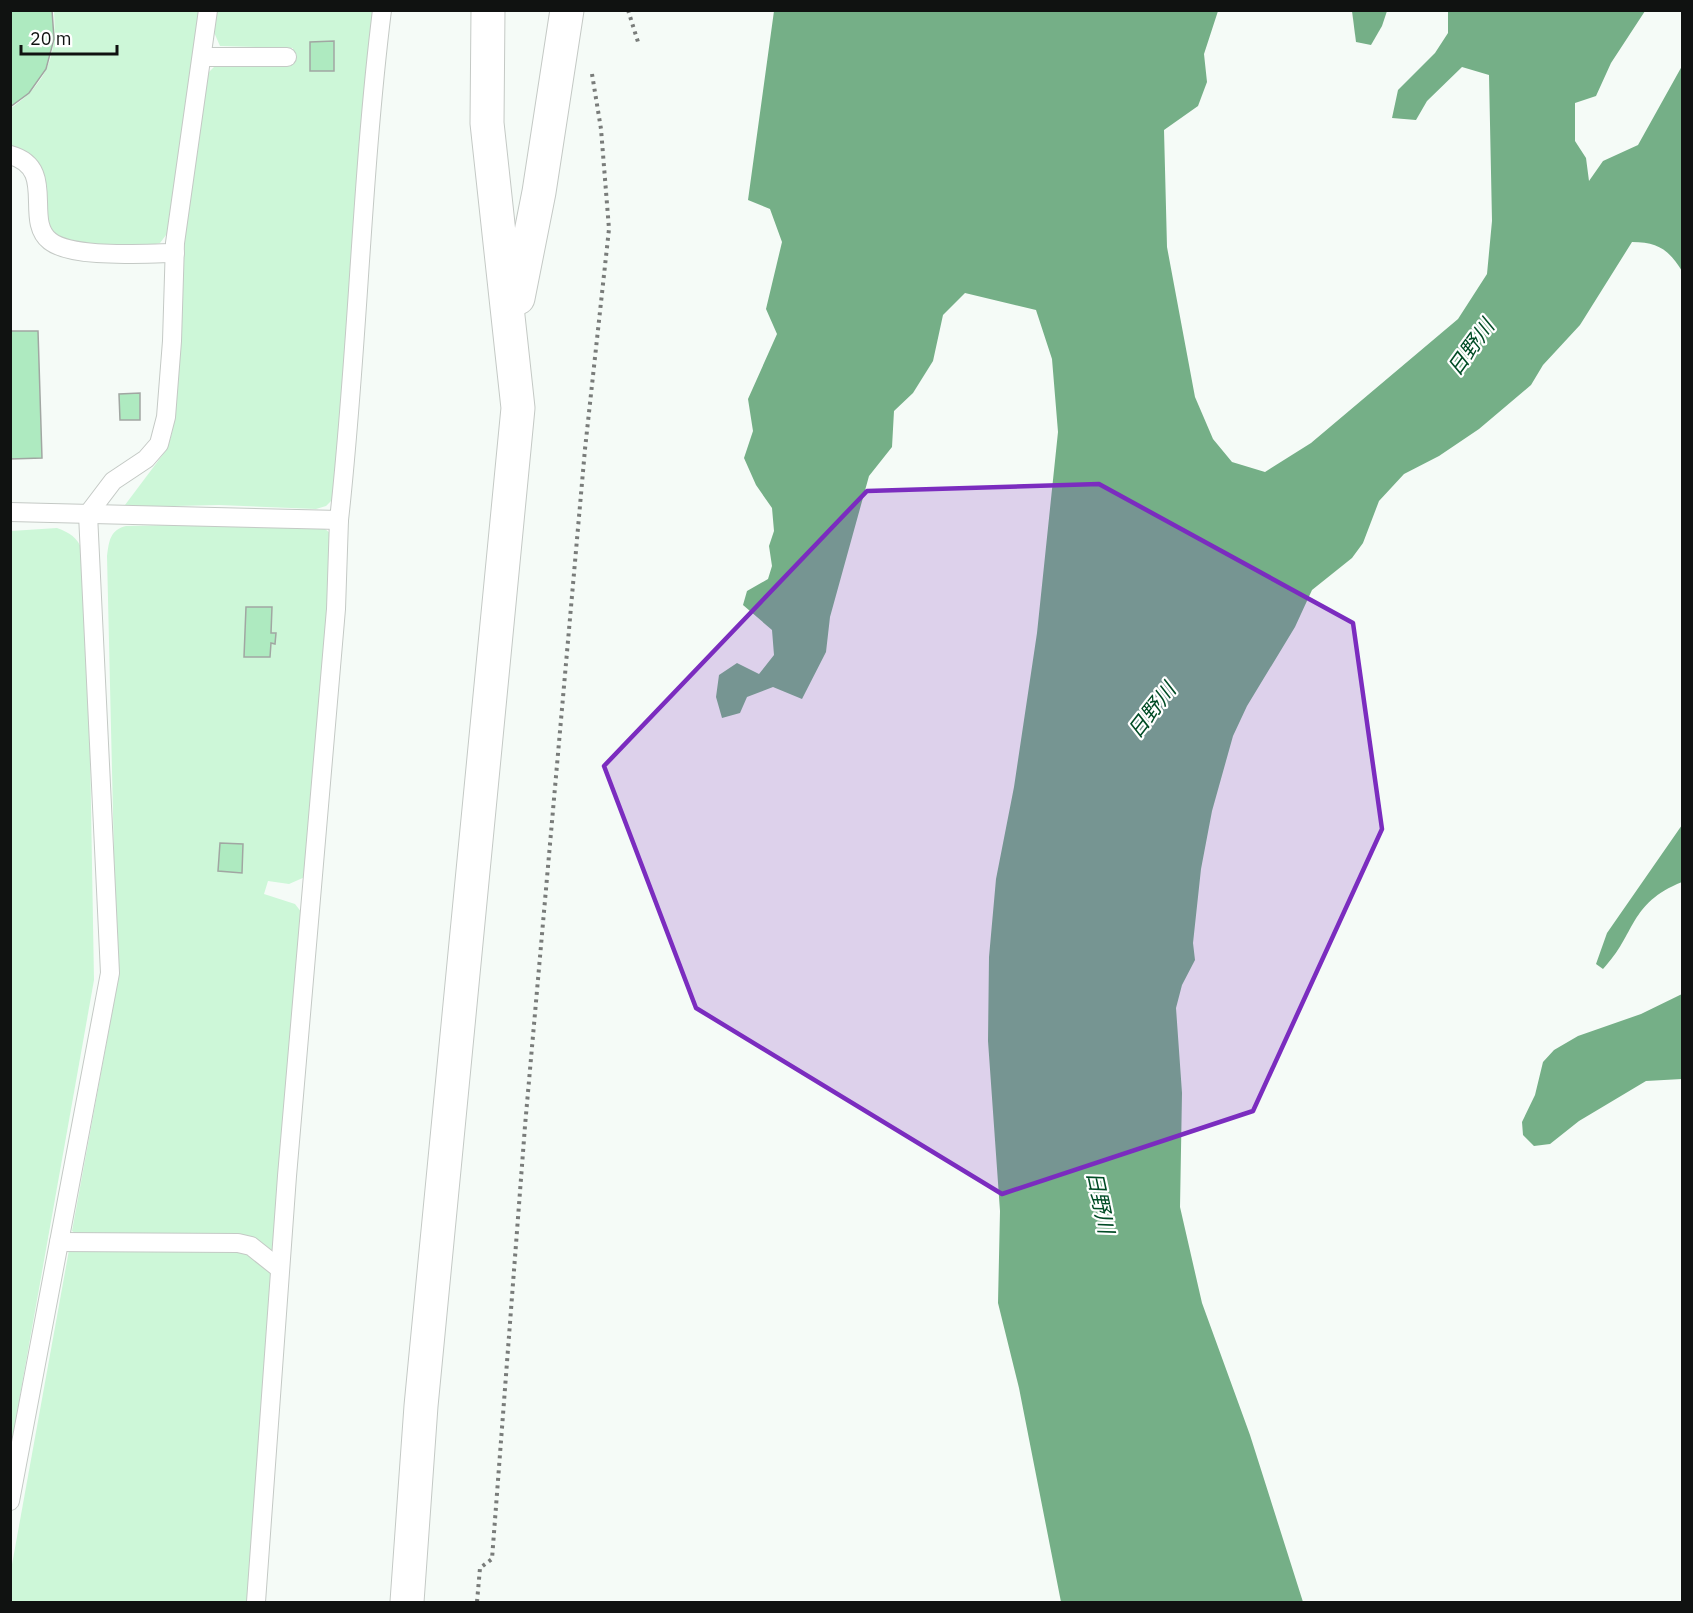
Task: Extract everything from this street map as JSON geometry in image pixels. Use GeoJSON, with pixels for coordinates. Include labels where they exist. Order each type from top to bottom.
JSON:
{"type":"FeatureCollection","features":[{"type":"Feature","properties":{"kind":"street"},"geometry":{"type":"LineString","coordinates":[[407,1602],[422,1394],[518,408],[487,123],[488,10]]}},
{"type":"Feature","properties":{"kind":"street"},"geometry":{"type":"LineString","coordinates":[[511,332],[539,192],[567,10]]}},
{"type":"Feature","properties":{"kind":"lane"},"geometry":{"type":"LineString","coordinates":[[10,1501],[110,973],[88,514],[113,481],[146,459],[159,444],[168,396],[175,253],[208,10]]}},
{"type":"Feature","properties":{"kind":"lane"},"geometry":{"type":"LineString","coordinates":[[256,1602],[280,1269],[335,620],[339,520],[352,407],[374,83],[382,10]]}},
{"type":"Feature","properties":{"kind":"lane"},"geometry":{"type":"LineString","coordinates":[[203,57],[287,57]]}},
{"type":"Feature","properties":{"kind":"lane"},"geometry":{"type":"LineString","coordinates":[[10,155],[26,164],[37,177],[40,225],[49,240],[66,249],[111,254],[175,253]]}},
{"type":"Feature","properties":{"kind":"lane"},"geometry":{"type":"LineString","coordinates":[[10,512],[339,520]]}},
{"type":"Feature","properties":{"kind":"lane"},"geometry":{"type":"LineString","coordinates":[[60,1242],[238,1243],[251,1246],[280,1269]]}},
{"type":"Feature","properties":{"kind":"path"},"geometry":{"type":"LineString","coordinates":[[628,10],[638,42]]}},
{"type":"Feature","properties":{"kind":"path"},"geometry":{"type":"LineString","coordinates":[[477,1602],[480,1568],[492,1559],[525,1126],[585,449],[609,229],[601,129],[590,66]]}},
{"type":"Feature","properties":{"kind":"highlighted area"},"geometry":{"type":"Polygon","coordinates":[[[1099,484],[1353,623],[1382,829],[1253,1111],[1002,1194],[696,1008],[604,766],[867,491],[1099,484]]]}},
{"type":"Feature","properties":{"kind":"shaded area"},"geometry":{"type":"Polygon","coordinates":[[[54,11],[201,11],[169,231],[160,243],[81,245],[56,239],[45,224],[43,172],[33,161],[11,149],[10,109],[33,89],[47,67],[54,42],[54,11]]]}},
{"type":"Feature","properties":{"kind":"shaded area"},"geometry":{"type":"Polygon","coordinates":[[[215,11],[374,11],[337,495],[326,506],[316,509],[219,505],[129,507],[125,505],[167,449],[172,433],[176,399],[180,263],[207,74],[215,66],[291,66],[293,48],[220,46],[213,30],[215,11]]]}},
{"type":"Feature","properties":{"kind":"shaded area"},"geometry":{"type":"Polygon","coordinates":[[[320,525],[330,533],[333,539],[305,877],[289,884],[268,881],[264,894],[295,904],[302,913],[276,1253],[72,1231],[117,986],[107,556],[109,546],[113,533],[126,526],[320,525]]]}},
{"type":"Feature","properties":{"kind":"shaded area"},"geometry":{"type":"Polygon","coordinates":[[[57,528],[72,536],[82,550],[89,690],[94,980],[11,1446],[11,531],[57,528]]]}},
{"type":"Feature","properties":{"kind":"shaded area"},"geometry":{"type":"Polygon","coordinates":[[[69,1250],[244,1250],[271,1273],[250,1602],[11,1602],[11,1570],[69,1250]]]}},
{"type":"Feature","properties":{"kind":"water","name":"日野川"},"geometry":{"type":"Polygon","coordinates":[[[774,11],[1218,11],[1204,54],[1207,82],[1198,106],[1164,130],[1167,247],[1195,397],[1213,439],[1232,462],[1265,472],[1311,443],[1458,319],[1487,274],[1492,221],[1489,75],[1462,67],[1427,101],[1416,120],[1392,118],[1398,90],[1435,53],[1448,33],[1448,11],[1645,11],[1611,63],[1596,96],[1575,103],[1575,141],[1586,158],[1589,181],[1603,161],[1638,145],[1682,66],[1682,271],[1662,249],[1641,242],[1632,242],[1580,325],[1543,365],[1531,385],[1479,429],[1439,456],[1404,474],[1379,501],[1363,543],[1352,558],[1312,590],[1295,627],[1247,706],[1233,736],[1212,811],[1201,869],[1193,943],[1195,960],[1182,985],[1176,1008],[1182,1093],[1180,1207],[1202,1303],[1250,1435],[1303,1602],[1061,1602],[1019,1388],[998,1303],[1000,1211],[988,1041],[989,957],[996,879],[1014,787],[1037,633],[1058,432],[1052,359],[1036,310],[965,293],[943,315],[933,361],[913,393],[894,411],[892,447],[869,476],[830,617],[826,652],[802,699],[773,687],[747,697],[740,713],[722,718],[716,697],[719,675],[737,663],[759,674],[774,655],[772,630],[743,605],[747,591],[768,579],[772,566],[769,546],[774,531],[772,508],[756,485],[744,458],[753,431],[748,399],[777,334],[766,309],[782,242],[770,209],[748,200],[774,11]]]}},
{"type":"Feature","properties":{"kind":"water"},"geometry":{"type":"Polygon","coordinates":[[[1352,11],[1387,11],[1382,26],[1371,45],[1356,42],[1352,11]]]}},
{"type":"Feature","properties":{"kind":"water"},"geometry":{"type":"Polygon","coordinates":[[[1682,825],[1682,882],[1664,891],[1642,910],[1614,956],[1603,969],[1596,964],[1607,933],[1682,825]]]}},
{"type":"Feature","properties":{"kind":"water"},"geometry":{"type":"Polygon","coordinates":[[[1682,994],[1682,1079],[1646,1081],[1579,1121],[1550,1144],[1534,1146],[1523,1135],[1522,1122],[1535,1095],[1543,1062],[1554,1050],[1578,1036],[1641,1014],[1682,994]]]}},
{"type":"Feature","properties":{"kind":"building"},"geometry":{"type":"Polygon","coordinates":[[[10,10],[52,10],[54,39],[46,69],[29,93],[10,107],[10,10]]]}},
{"type":"Feature","properties":{"kind":"building"},"geometry":{"type":"Polygon","coordinates":[[[334,41],[334,71],[310,71],[310,42],[334,41]]]}},
{"type":"Feature","properties":{"kind":"building"},"geometry":{"type":"Polygon","coordinates":[[[10,331],[38,331],[42,458],[10,459],[10,331]]]}},
{"type":"Feature","properties":{"kind":"building"},"geometry":{"type":"Polygon","coordinates":[[[140,393],[140,420],[120,420],[119,394],[140,393]]]}},
{"type":"Feature","properties":{"kind":"building"},"geometry":{"type":"Polygon","coordinates":[[[246,607],[272,607],[271,633],[276,633],[275,644],[271,643],[270,657],[244,657],[246,607]]]}},
{"type":"Feature","properties":{"kind":"building"},"geometry":{"type":"Polygon","coordinates":[[[220,843],[243,844],[242,873],[218,871],[220,843]]]}}]}
